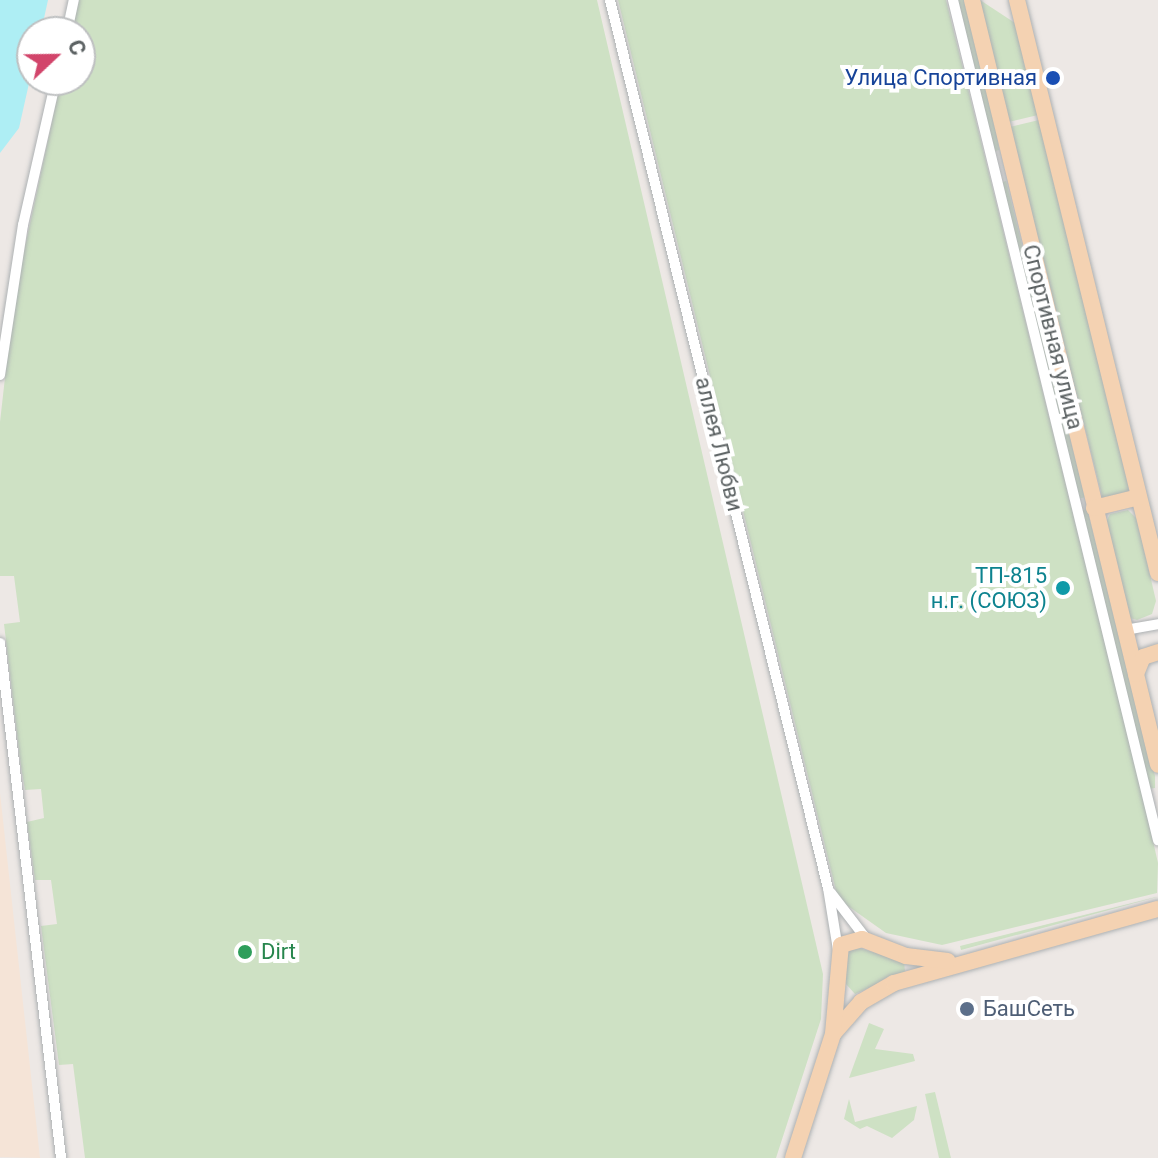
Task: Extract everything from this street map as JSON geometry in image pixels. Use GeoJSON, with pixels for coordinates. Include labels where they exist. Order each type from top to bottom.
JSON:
{"type":"FeatureCollection","features":[{"type":"Feature","properties":{"kind":"main road","name":"Спортивная улица"},"geometry":{"type":"LineString","coordinates":[[972,0],[1158,765]]}},
{"type":"Feature","properties":{"kind":"main road","name":"Спортивная улица"},"geometry":{"type":"LineString","coordinates":[[1014,3],[1158,573]]}},
{"type":"Feature","properties":{"kind":"main road"},"geometry":{"type":"LineString","coordinates":[[1094,508],[1139,497]]}},
{"type":"Feature","properties":{"kind":"main road"},"geometry":{"type":"LineString","coordinates":[[1136,674],[1143,657],[1158,652]]}},
{"type":"Feature","properties":{"kind":"main road"},"geometry":{"type":"LineString","coordinates":[[833,1034],[861,1002],[906,979],[961,961],[1158,909]]}},
{"type":"Feature","properties":{"kind":"main road"},"geometry":{"type":"LineString","coordinates":[[793,1158],[833,1034],[839,989],[838,950],[850,939],[868,940],[906,956],[961,961]]}},
{"type":"Feature","properties":{"kind":"main road"},"geometry":{"type":"LineString","coordinates":[[906,956],[913,971],[906,979]]}},
{"type":"Feature","properties":{"kind":"main road"},"geometry":{"type":"LineString","coordinates":[[839,989],[846,1000],[861,1002]]}},
{"type":"Feature","properties":{"kind":"street","name":"аллея Любви"},"geometry":{"type":"LineString","coordinates":[[610,0],[828,888],[838,950]]}},
{"type":"Feature","properties":{"kind":"street"},"geometry":{"type":"LineString","coordinates":[[953,0],[1158,840]]}},
{"type":"Feature","properties":{"kind":"street"},"geometry":{"type":"LineString","coordinates":[[0,375],[23,225],[52,96]]}},
{"type":"Feature","properties":{"kind":"street"},"geometry":{"type":"LineString","coordinates":[[1125,630],[1158,624]]}},
{"type":"Feature","properties":{"kind":"street"},"geometry":{"type":"LineString","coordinates":[[0,643],[61,1158]]}},
{"type":"Feature","properties":{"kind":"street","name":"аллея Любви"},"geometry":{"type":"LineString","coordinates":[[828,888],[868,940]]}},
{"type":"Feature","properties":{"kind":"green space"},"geometry":{"type":"Polygon","coordinates":[[[79,0],[597,0],[823,974],[821,1019],[776,1158],[85,1158],[73,1064],[59,1065],[41,926],[57,924],[51,880],[35,880],[27,822],[44,818],[41,789],[25,790],[21,767],[4,624],[20,622],[14,576],[0,576],[0,422],[14,298],[58,96],[96,96],[96,16],[75,16],[79,0]]]}},
{"type":"Feature","properties":{"kind":"green space"},"geometry":{"type":"Polygon","coordinates":[[[618,0],[946,0],[1142,793],[1158,863],[1157,893],[942,945],[886,933],[838,899],[618,0]]]}},
{"type":"Feature","properties":{"kind":"green space"},"geometry":{"type":"Polygon","coordinates":[[[954,0],[966,0],[993,111],[999,150],[991,152],[954,0]]]}},
{"type":"Feature","properties":{"kind":"green space"},"geometry":{"type":"Polygon","coordinates":[[[980,0],[1015,23],[1038,115],[1009,122],[980,0]]]}},
{"type":"Feature","properties":{"kind":"green space"},"geometry":{"type":"Polygon","coordinates":[[[1039,120],[1129,487],[1128,492],[1103,500],[1010,127],[1039,120]]]}},
{"type":"Feature","properties":{"kind":"green space"},"geometry":{"type":"Polygon","coordinates":[[[1006,181],[1085,497],[1079,499],[1000,182],[1006,181]]]}},
{"type":"Feature","properties":{"kind":"green space"},"geometry":{"type":"Polygon","coordinates":[[[1087,509],[1155,776],[1155,788],[1148,789],[1079,511],[1087,509]]]}},
{"type":"Feature","properties":{"kind":"green space"},"geometry":{"type":"Polygon","coordinates":[[[1128,510],[1137,519],[1156,601],[1152,614],[1137,620],[1130,618],[1106,522],[1110,514],[1128,510]]]}},
{"type":"Feature","properties":{"kind":"green space"},"geometry":{"type":"Polygon","coordinates":[[[1157,897],[961,950],[960,946],[1157,897]]]}},
{"type":"Feature","properties":{"kind":"green space"},"geometry":{"type":"Polygon","coordinates":[[[852,946],[904,961],[905,972],[855,994],[846,984],[844,963],[852,946]]]}},
{"type":"Feature","properties":{"kind":"green space"},"geometry":{"type":"Polygon","coordinates":[[[869,1023],[884,1029],[875,1049],[913,1054],[915,1061],[849,1078],[869,1023]]]}},
{"type":"Feature","properties":{"kind":"green space"},"geometry":{"type":"Polygon","coordinates":[[[935,1092],[951,1158],[939,1158],[925,1094],[935,1092]]]}},
{"type":"Feature","properties":{"kind":"green space"},"geometry":{"type":"Polygon","coordinates":[[[849,1099],[855,1122],[917,1106],[914,1120],[892,1138],[867,1126],[860,1129],[844,1119],[849,1099]]]}},
{"type":"Feature","properties":{"kind":"sand"},"geometry":{"type":"Polygon","coordinates":[[[0,793],[40,1158],[0,1157],[0,793]]]}},
{"type":"Feature","properties":{"kind":"water"},"geometry":{"type":"Polygon","coordinates":[[[0,0],[48,0],[44,16],[16,16],[16,96],[26,96],[19,128],[0,153],[0,0]]]}},
{"type":"Feature","properties":{"kind":"place","name":"Улица Спортивная"},"geometry":{"type":"Point","coordinates":[1053,78]}},
{"type":"Feature","properties":{"kind":"place","name":"ТП-815 н.г. (СОЮЗ)"},"geometry":{"type":"Point","coordinates":[1063,588]}},
{"type":"Feature","properties":{"kind":"place","name":"Dirt"},"geometry":{"type":"Point","coordinates":[245,952]}},
{"type":"Feature","properties":{"kind":"place","name":"БашСеть"},"geometry":{"type":"Point","coordinates":[967,1009]}}]}
